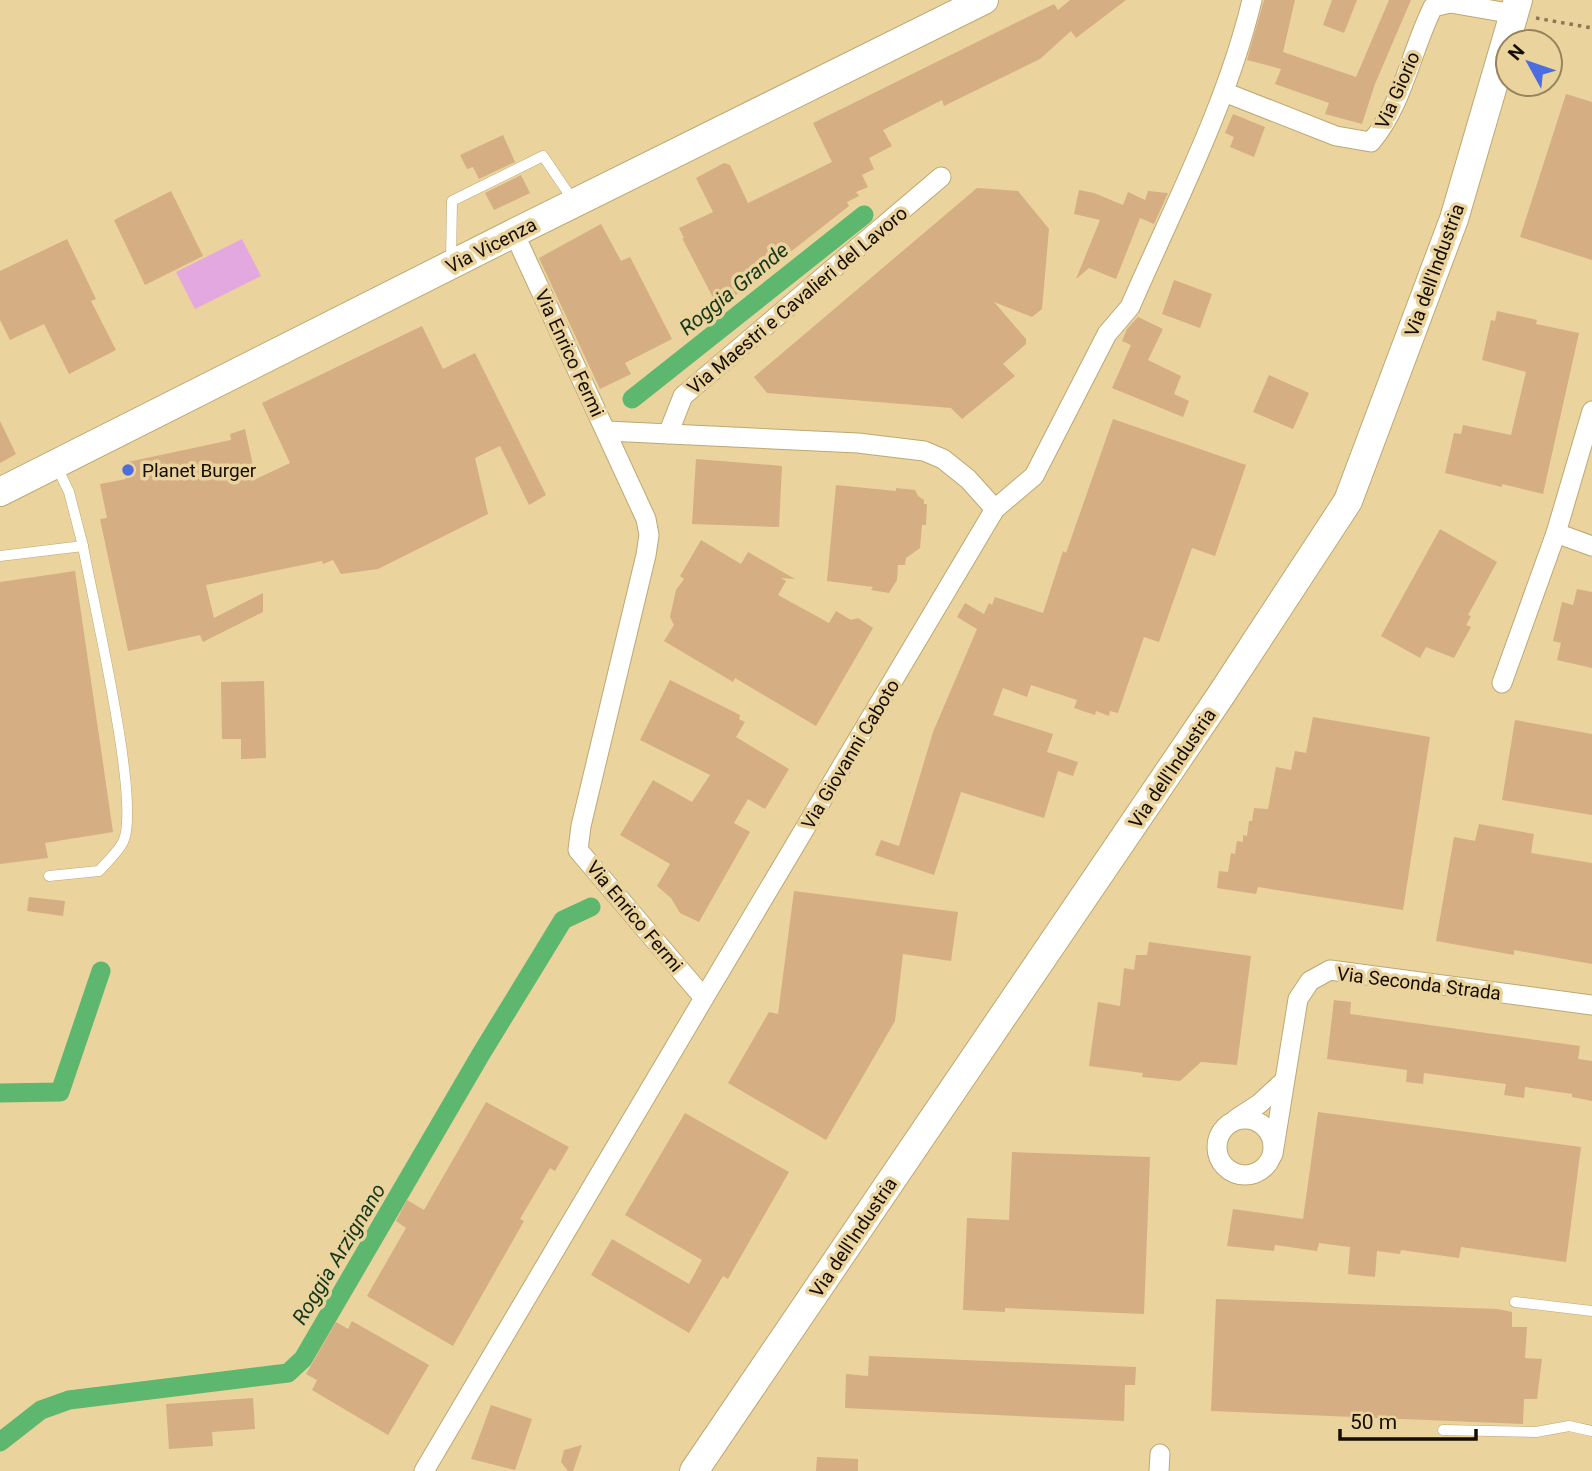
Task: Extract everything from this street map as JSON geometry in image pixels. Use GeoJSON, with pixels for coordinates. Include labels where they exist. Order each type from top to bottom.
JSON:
{"type":"FeatureCollection","features":[{"type":"Feature","properties":{"kind":"main road","name":"Via Vicenza"},"geometry":{"type":"LineString","coordinates":[[0,492],[985,0]]}},
{"type":"Feature","properties":{"kind":"main road","name":"Via dell'Industria"},"geometry":{"type":"LineString","coordinates":[[694,1471],[1221,695],[1348,501],[1454,219],[1516,7]]}},
{"type":"Feature","properties":{"kind":"street"},"geometry":{"type":"LineString","coordinates":[[1224,93],[1252,0]]}},
{"type":"Feature","properties":{"kind":"street","name":"Via Giorio"},"geometry":{"type":"LineString","coordinates":[[1224,93],[1336,136],[1371,142],[1382,129],[1433,7],[1450,3],[1516,7]]}},
{"type":"Feature","properties":{"kind":"street","name":"Via Giovanni Caboto"},"geometry":{"type":"LineString","coordinates":[[704,998],[995,509],[1034,476],[1107,334],[1130,307],[1224,93]]}},
{"type":"Feature","properties":{"kind":"street","name":"Via Maestri e Cavalieri del Lavoro"},"geometry":{"type":"LineString","coordinates":[[668,434],[683,396],[941,177]]}},
{"type":"Feature","properties":{"kind":"street","name":"Via Enrico Fermi"},"geometry":{"type":"LineString","coordinates":[[514,233],[607,431],[646,519],[649,535],[581,826],[578,850],[704,998]]}},
{"type":"Feature","properties":{"kind":"street"},"geometry":{"type":"LineString","coordinates":[[1502,683],[1556,533],[1592,411]]}},
{"type":"Feature","properties":{"kind":"street"},"geometry":{"type":"LineString","coordinates":[[607,431],[858,443],[924,451],[943,460],[968,479],[995,509]]}},
{"type":"Feature","properties":{"kind":"street"},"geometry":{"type":"LineString","coordinates":[[1556,533],[1592,546]]}},
{"type":"Feature","properties":{"kind":"street","name":"Via Seconda Strada"},"geometry":{"type":"LineString","coordinates":[[1273,1154],[1298,999],[1310,981],[1330,971],[1592,1005]]}},
{"type":"Feature","properties":{"kind":"street"},"geometry":{"type":"LineString","coordinates":[[424,1471],[704,998]]}},
{"type":"Feature","properties":{"kind":"street"},"geometry":{"type":"LineString","coordinates":[[1232,1122],[1251,1119],[1260,1122],[1272,1136],[1273,1154],[1263,1169],[1247,1175],[1229,1170],[1219,1155],[1219,1136],[1232,1122],[1259,1104],[1284,1081]]}},
{"type":"Feature","properties":{"kind":"lane"},"geometry":{"type":"LineString","coordinates":[[451,265],[452,201],[520,167],[543,156],[575,203]]}},
{"type":"Feature","properties":{"kind":"lane"},"geometry":{"type":"LineString","coordinates":[[49,876],[99,871],[124,842],[129,817],[124,765],[83,546],[69,492],[56,465]]}},
{"type":"Feature","properties":{"kind":"lane"},"geometry":{"type":"LineString","coordinates":[[0,556],[83,546]]}},
{"type":"Feature","properties":{"kind":"lane"},"geometry":{"type":"LineString","coordinates":[[1515,1302],[1592,1311]]}},
{"type":"Feature","properties":{"kind":"lane"},"geometry":{"type":"LineString","coordinates":[[1443,1430],[1536,1432],[1569,1426],[1592,1431]]}},
{"type":"Feature","properties":{"kind":"path"},"geometry":{"type":"LineString","coordinates":[[1516,7],[1592,28]]}},
{"type":"Feature","properties":{"kind":"shaded area"},"geometry":{"type":"Polygon","coordinates":[[[242,239],[261,276],[195,309],[176,272],[242,239]]]}},
{"type":"Feature","properties":{"kind":"building"},"geometry":{"type":"Polygon","coordinates":[[[1070,0],[1126,0],[1076,38],[1071,31],[1040,59],[944,106],[942,100],[883,130],[892,146],[869,158],[874,169],[862,175],[868,187],[856,192],[859,196],[847,202],[849,206],[737,294],[720,311],[679,228],[713,212],[696,178],[724,163],[730,165],[748,203],[832,162],[813,123],[1054,4],[1058,10],[1070,0]]]}},
{"type":"Feature","properties":{"kind":"building"},"geometry":{"type":"Polygon","coordinates":[[[1264,0],[1295,0],[1283,52],[1356,77],[1389,0],[1411,0],[1375,84],[1362,124],[1325,114],[1329,103],[1275,84],[1281,69],[1247,60],[1264,0]]]}},
{"type":"Feature","properties":{"kind":"building"},"geometry":{"type":"Polygon","coordinates":[[[1332,0],[1357,0],[1344,33],[1323,25],[1332,0]]]}},
{"type":"Feature","properties":{"kind":"building"},"geometry":{"type":"Polygon","coordinates":[[[1566,94],[1592,102],[1592,260],[1520,237],[1566,94]]]}},
{"type":"Feature","properties":{"kind":"building"},"geometry":{"type":"Polygon","coordinates":[[[1233,114],[1265,127],[1254,157],[1230,147],[1234,137],[1225,133],[1233,114]]]}},
{"type":"Feature","properties":{"kind":"building"},"geometry":{"type":"Polygon","coordinates":[[[503,135],[515,162],[479,179],[473,167],[467,169],[460,155],[503,135]]]}},
{"type":"Feature","properties":{"kind":"building"},"geometry":{"type":"Polygon","coordinates":[[[521,175],[530,193],[494,210],[485,193],[521,175]]]}},
{"type":"Feature","properties":{"kind":"building"},"geometry":{"type":"Polygon","coordinates":[[[977,188],[1018,191],[1049,229],[1042,309],[1032,317],[994,302],[1026,339],[1026,344],[1003,364],[1015,376],[962,419],[951,408],[767,393],[754,377],[977,188]]]}},
{"type":"Feature","properties":{"kind":"building"},"geometry":{"type":"Polygon","coordinates":[[[1079,190],[1123,205],[1128,192],[1145,200],[1148,191],[1168,193],[1154,224],[1140,218],[1116,279],[1089,268],[1076,279],[1100,220],[1074,214],[1079,190]]]}},
{"type":"Feature","properties":{"kind":"building"},"geometry":{"type":"Polygon","coordinates":[[[171,191],[203,256],[145,285],[114,220],[171,191]]]}},
{"type":"Feature","properties":{"kind":"building"},"geometry":{"type":"Polygon","coordinates":[[[601,224],[621,261],[630,257],[672,339],[625,363],[631,374],[600,389],[539,258],[601,224]]]}},
{"type":"Feature","properties":{"kind":"building"},"geometry":{"type":"Polygon","coordinates":[[[67,239],[96,299],[91,301],[116,350],[69,374],[44,324],[10,340],[0,320],[0,271],[67,239]]]}},
{"type":"Feature","properties":{"kind":"building"},"geometry":{"type":"Polygon","coordinates":[[[1174,280],[1212,294],[1200,328],[1162,314],[1174,280]]]}},
{"type":"Feature","properties":{"kind":"building"},"geometry":{"type":"Polygon","coordinates":[[[1497,311],[1537,320],[1536,324],[1579,333],[1543,494],[1445,473],[1454,433],[1461,434],[1463,425],[1511,435],[1526,372],[1482,360],[1491,320],[1495,321],[1497,311]]]}},
{"type":"Feature","properties":{"kind":"building"},"geometry":{"type":"Polygon","coordinates":[[[1138,317],[1163,329],[1148,360],[1181,376],[1174,394],[1189,401],[1183,417],[1112,388],[1131,345],[1122,341],[1127,329],[1138,317]]]}},
{"type":"Feature","properties":{"kind":"building"},"geometry":{"type":"Polygon","coordinates":[[[422,326],[443,369],[475,353],[546,495],[529,505],[500,446],[475,458],[488,514],[378,569],[341,574],[333,560],[323,564],[322,561],[206,585],[214,618],[263,593],[263,612],[203,642],[200,635],[128,651],[100,519],[107,518],[100,484],[126,479],[123,463],[231,440],[230,434],[245,429],[256,479],[290,463],[262,403],[422,326]]]}},
{"type":"Feature","properties":{"kind":"building"},"geometry":{"type":"Polygon","coordinates":[[[1269,375],[1309,393],[1293,429],[1253,412],[1269,375]]]}},
{"type":"Feature","properties":{"kind":"building"},"geometry":{"type":"Polygon","coordinates":[[[1113,419],[1246,465],[1215,556],[1192,548],[1159,642],[1144,637],[1118,713],[1110,711],[1109,716],[1096,711],[1095,715],[1074,708],[1077,700],[1031,685],[1027,697],[1003,688],[993,715],[1053,734],[1047,752],[1078,762],[1073,776],[1058,771],[1044,818],[961,792],[934,875],[875,855],[881,840],[899,846],[933,732],[977,629],[957,617],[965,603],[984,614],[995,597],[1043,613],[1063,551],[1066,553],[1113,419]]]}},
{"type":"Feature","properties":{"kind":"building"},"geometry":{"type":"Polygon","coordinates":[[[0,421],[16,454],[0,463],[0,421]]]}},
{"type":"Feature","properties":{"kind":"building"},"geometry":{"type":"Polygon","coordinates":[[[696,459],[782,466],[779,527],[692,524],[696,459]]]}},
{"type":"Feature","properties":{"kind":"building"},"geometry":{"type":"Polygon","coordinates":[[[836,485],[896,491],[896,488],[915,490],[924,500],[924,504],[927,504],[926,525],[922,525],[920,548],[906,558],[905,565],[898,565],[897,580],[889,593],[871,590],[873,587],[827,581],[836,485]]]}},
{"type":"Feature","properties":{"kind":"building"},"geometry":{"type":"Polygon","coordinates":[[[1440,529],[1497,562],[1468,615],[1471,616],[1466,625],[1471,627],[1454,658],[1426,647],[1420,658],[1381,636],[1440,529]]]}},
{"type":"Feature","properties":{"kind":"building"},"geometry":{"type":"Polygon","coordinates":[[[701,540],[741,564],[748,552],[795,579],[781,578],[786,581],[778,595],[829,623],[836,611],[851,620],[858,618],[873,628],[816,726],[735,678],[733,682],[664,641],[674,625],[670,617],[676,590],[684,579],[680,576],[701,540]]]}},
{"type":"Feature","properties":{"kind":"building"},"geometry":{"type":"Polygon","coordinates":[[[75,571],[113,832],[45,843],[48,858],[0,864],[0,582],[75,571]]]}},
{"type":"Feature","properties":{"kind":"building"},"geometry":{"type":"Polygon","coordinates":[[[1577,589],[1592,592],[1592,668],[1557,660],[1561,643],[1553,641],[1562,602],[1573,605],[1577,589]]]}},
{"type":"Feature","properties":{"kind":"building"},"geometry":{"type":"Polygon","coordinates":[[[670,680],[740,715],[739,719],[745,722],[736,737],[789,769],[765,809],[748,799],[734,823],[750,832],[699,922],[680,913],[671,898],[657,886],[670,864],[620,835],[653,780],[692,802],[710,775],[640,740],[670,680]]]}},
{"type":"Feature","properties":{"kind":"building"},"geometry":{"type":"Polygon","coordinates":[[[264,681],[266,758],[241,759],[241,739],[222,739],[221,682],[264,681]]]}},
{"type":"Feature","properties":{"kind":"building"},"geometry":{"type":"Polygon","coordinates":[[[1313,717],[1430,737],[1403,910],[1258,887],[1256,894],[1217,888],[1219,871],[1228,872],[1231,853],[1235,854],[1237,841],[1243,842],[1243,835],[1247,836],[1254,808],[1268,809],[1276,767],[1291,770],[1295,751],[1306,753],[1313,717]]]}},
{"type":"Feature","properties":{"kind":"building"},"geometry":{"type":"Polygon","coordinates":[[[1515,720],[1592,734],[1592,815],[1502,800],[1515,720]]]}},
{"type":"Feature","properties":{"kind":"building"},"geometry":{"type":"Polygon","coordinates":[[[1479,824],[1534,834],[1531,853],[1592,863],[1592,964],[1514,950],[1514,955],[1436,941],[1454,837],[1475,841],[1479,824]]]}},
{"type":"Feature","properties":{"kind":"building"},"geometry":{"type":"Polygon","coordinates":[[[794,891],[958,912],[951,961],[903,954],[895,1021],[826,1140],[728,1083],[769,1012],[778,1014],[794,891]]]}},
{"type":"Feature","properties":{"kind":"building"},"geometry":{"type":"Polygon","coordinates":[[[29,897],[65,901],[63,916],[27,911],[29,897]]]}},
{"type":"Feature","properties":{"kind":"building"},"geometry":{"type":"Polygon","coordinates":[[[1149,942],[1251,956],[1237,1065],[1201,1062],[1180,1081],[1142,1077],[1143,1073],[1089,1066],[1098,1002],[1120,1006],[1124,968],[1134,970],[1136,955],[1147,955],[1149,942]]]}},
{"type":"Feature","properties":{"kind":"building"},"geometry":{"type":"Polygon","coordinates":[[[1334,1000],[1351,1002],[1350,1014],[1580,1046],[1578,1059],[1592,1061],[1592,1101],[1572,1097],[1572,1094],[1525,1087],[1524,1098],[1504,1095],[1506,1084],[1424,1073],[1423,1084],[1406,1082],[1407,1070],[1327,1059],[1334,1000]]]}},
{"type":"Feature","properties":{"kind":"building"},"geometry":{"type":"Polygon","coordinates":[[[486,1102],[569,1147],[555,1171],[550,1168],[520,1219],[524,1221],[453,1346],[367,1296],[406,1228],[396,1221],[407,1200],[424,1210],[486,1102]]]}},
{"type":"Feature","properties":{"kind":"building"},"geometry":{"type":"Polygon","coordinates":[[[1318,1112],[1581,1147],[1566,1262],[1461,1247],[1459,1258],[1401,1250],[1400,1254],[1377,1251],[1375,1277],[1348,1274],[1350,1247],[1319,1243],[1317,1251],[1275,1245],[1274,1251],[1227,1246],[1233,1209],[1303,1219],[1318,1112]]]}},
{"type":"Feature","properties":{"kind":"building"},"geometry":{"type":"Polygon","coordinates":[[[685,1113],[789,1172],[728,1279],[723,1276],[689,1333],[591,1275],[612,1239],[689,1284],[702,1260],[625,1215],[685,1113]]]}},
{"type":"Feature","properties":{"kind":"building"},"geometry":{"type":"Polygon","coordinates":[[[1012,1152],[1150,1157],[1144,1314],[1005,1308],[1005,1312],[963,1310],[967,1218],[1009,1220],[1012,1152]]]}},
{"type":"Feature","properties":{"kind":"building"},"geometry":{"type":"Polygon","coordinates":[[[1216,1299],[1498,1309],[1512,1312],[1512,1327],[1527,1327],[1525,1358],[1542,1359],[1537,1399],[1524,1399],[1523,1424],[1211,1411],[1216,1299]]]}},
{"type":"Feature","properties":{"kind":"building"},"geometry":{"type":"Polygon","coordinates":[[[352,1321],[429,1365],[388,1435],[312,1390],[317,1380],[306,1374],[336,1322],[348,1329],[352,1321]]]}},
{"type":"Feature","properties":{"kind":"building"},"geometry":{"type":"Polygon","coordinates":[[[869,1356],[1136,1367],[1135,1385],[1125,1385],[1124,1421],[845,1408],[846,1374],[868,1376],[869,1356]]]}},
{"type":"Feature","properties":{"kind":"building"},"geometry":{"type":"Polygon","coordinates":[[[253,1398],[255,1429],[212,1432],[213,1446],[169,1449],[166,1404],[253,1398]]]}},
{"type":"Feature","properties":{"kind":"building"},"geometry":{"type":"Polygon","coordinates":[[[491,1405],[532,1419],[515,1470],[471,1459],[491,1405]]]}},
{"type":"Feature","properties":{"kind":"building"},"geometry":{"type":"Polygon","coordinates":[[[582,1445],[573,1471],[568,1471],[561,1462],[564,1450],[582,1445]]]}},
{"type":"Feature","properties":{"kind":"building"},"geometry":{"type":"Polygon","coordinates":[[[817,1457],[858,1459],[858,1471],[816,1471],[817,1457]]]}},
{"type":"Feature","properties":{"kind":"waterway","name":"Roggia Grande"},"geometry":{"type":"LineString","coordinates":[[632,399],[864,215]]}},
{"type":"Feature","properties":{"kind":"waterway","name":"Roggia Arzignano"},"geometry":{"type":"LineString","coordinates":[[0,1442],[41,1410],[69,1400],[288,1373],[303,1359],[481,1054],[563,920],[591,907]]}},
{"type":"Feature","properties":{"kind":"waterway","name":"Roggia Grande"},"geometry":{"type":"LineString","coordinates":[[0,1093],[60,1092],[101,971]]}},
{"type":"Feature","properties":{"kind":"place","name":"Planet Burger"},"geometry":{"type":"Point","coordinates":[128,470]}}]}
